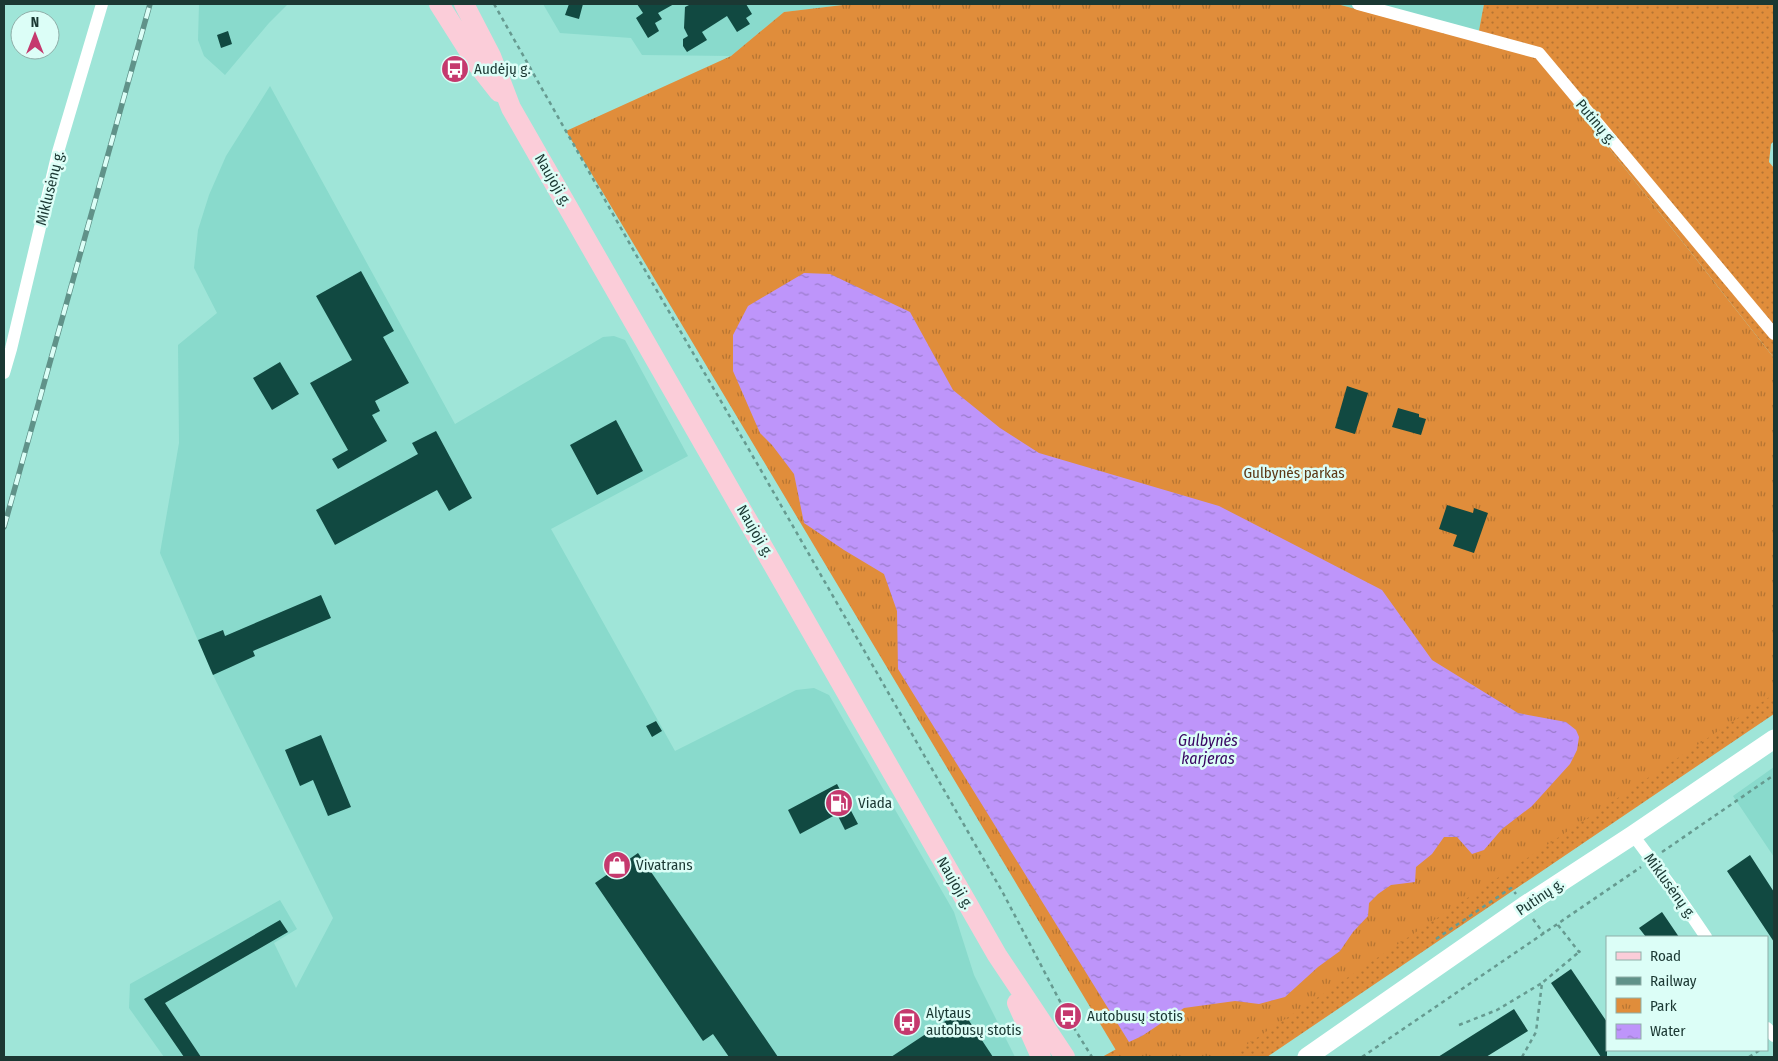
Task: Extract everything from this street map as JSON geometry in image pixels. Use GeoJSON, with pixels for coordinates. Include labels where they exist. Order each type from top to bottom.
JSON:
{"type":"FeatureCollection","features":[{"type":"Feature","properties":{"kind":"main road","name":"Naujoji g."},"geometry":{"type":"LineString","coordinates":[[439,4],[477,64],[511,108],[997,955],[1065,1057]]}},
{"type":"Feature","properties":{"kind":"main road","name":"Naujoji g."},"geometry":{"type":"LineString","coordinates":[[464,4],[491,56],[511,108]]}},
{"type":"Feature","properties":{"kind":"main road","name":"Putinų g."},"geometry":{"type":"LineString","coordinates":[[1307,1057],[1524,906],[1633,835],[1774,739]]}},
{"type":"Feature","properties":{"kind":"main road","name":"Naujoji g."},"geometry":{"type":"LineString","coordinates":[[997,955],[1041,1057]]}},
{"type":"Feature","properties":{"kind":"street","name":"Miklusėnų g."},"geometry":{"type":"LineString","coordinates":[[4,373],[12,349],[58,152],[102,4]]}},
{"type":"Feature","properties":{"kind":"street","name":"Putinų g."},"geometry":{"type":"LineString","coordinates":[[1358,4],[1539,53],[1774,334]]}},
{"type":"Feature","properties":{"kind":"street","name":"Miklusėnų g."},"geometry":{"type":"LineString","coordinates":[[1633,835],[1705,936]]}},
{"type":"Feature","properties":{"kind":"path"},"geometry":{"type":"LineString","coordinates":[[494,4],[1003,893],[1074,1028],[1092,1057]]}},
{"type":"Feature","properties":{"kind":"path"},"geometry":{"type":"LineString","coordinates":[[1362,1057],[1558,925],[1774,775]]}},
{"type":"Feature","properties":{"kind":"path"},"geometry":{"type":"LineString","coordinates":[[1558,925],[1579,952]]}},
{"type":"Feature","properties":{"kind":"path"},"geometry":{"type":"LineString","coordinates":[[1459,1025],[1496,1010],[1542,983],[1582,950]]}},
{"type":"Feature","properties":{"kind":"path"},"geometry":{"type":"LineString","coordinates":[[1522,1057],[1536,1032],[1542,983]]}},
{"type":"Feature","properties":{"kind":"shaded area"},"geometry":{"type":"Polygon","coordinates":[[[199,4],[288,4],[269,23],[225,75],[204,56],[198,40],[199,4]]]}},
{"type":"Feature","properties":{"kind":"shaded area"},"geometry":{"type":"Polygon","coordinates":[[[543,4],[851,4],[784,12],[731,56],[642,55],[631,38],[560,33],[543,4]]]}},
{"type":"Feature","properties":{"kind":"shaded area"},"geometry":{"type":"Polygon","coordinates":[[[1337,4],[1484,4],[1477,41],[1337,4]]]}},
{"type":"Feature","properties":{"kind":"shaded area"},"geometry":{"type":"Polygon","coordinates":[[[270,86],[455,424],[603,337],[614,336],[625,340],[688,456],[551,529],[675,751],[796,690],[814,688],[829,695],[954,912],[974,975],[1015,1057],[164,1057],[129,1008],[130,984],[280,900],[297,929],[274,943],[296,988],[333,918],[213,675],[160,553],[179,443],[178,345],[217,313],[194,268],[198,230],[209,195],[226,156],[270,86]]]}},
{"type":"Feature","properties":{"kind":"shaded area"},"geometry":{"type":"Polygon","coordinates":[[[1774,767],[1774,857],[1733,796],[1774,767]]]}},
{"type":"Feature","properties":{"kind":"green space","name":"Gulbynės parkas"},"geometry":{"type":"Polygon","coordinates":[[[851,4],[1337,4],[1538,58],[1774,358],[1774,694],[1228,1057],[1120,1057],[566,131],[731,56],[784,12],[851,4]]]}},
{"type":"Feature","properties":{"kind":"green space"},"geometry":{"type":"Polygon","coordinates":[[[1484,4],[1774,4],[1774,141],[1771,144],[1769,162],[1774,168],[1774,358],[1538,58],[1477,41],[1484,4]]]}},
{"type":"Feature","properties":{"kind":"green space"},"geometry":{"type":"Polygon","coordinates":[[[1774,598],[1774,714],[1267,1057],[1102,1057],[1129,1042],[1774,598]]]}},
{"type":"Feature","properties":{"kind":"water","name":"Gulbynės karjeras"},"geometry":{"type":"Polygon","coordinates":[[[804,273],[830,274],[910,312],[953,390],[1000,428],[1039,453],[1219,506],[1382,590],[1432,660],[1518,713],[1566,722],[1576,730],[1579,737],[1577,750],[1570,764],[1532,806],[1502,829],[1484,850],[1472,854],[1457,837],[1444,837],[1432,854],[1416,867],[1415,882],[1391,885],[1378,894],[1369,903],[1368,916],[1353,932],[1340,951],[1318,967],[1285,997],[1259,1004],[1235,1001],[1184,1008],[1142,1036],[1129,1042],[898,669],[897,611],[884,574],[804,523],[794,474],[772,445],[760,433],[733,371],[733,335],[748,306],[804,273]]]}},
{"type":"Feature","properties":{"kind":"building"},"geometry":{"type":"Polygon","coordinates":[[[569,4],[583,4],[579,19],[565,15],[569,4]]]}},
{"type":"Feature","properties":{"kind":"building"},"geometry":{"type":"Polygon","coordinates":[[[637,4],[674,4],[658,13],[662,19],[655,23],[659,31],[648,38],[636,18],[643,13],[637,4]]]}},
{"type":"Feature","properties":{"kind":"building"},"geometry":{"type":"Polygon","coordinates":[[[691,4],[746,4],[752,14],[746,18],[750,24],[737,32],[727,16],[702,32],[707,40],[687,52],[683,46],[683,39],[688,36],[684,28],[685,7],[691,4]]]}},
{"type":"Feature","properties":{"kind":"building"},"geometry":{"type":"Polygon","coordinates":[[[228,31],[232,44],[221,48],[217,35],[228,31]]]}},
{"type":"Feature","properties":{"kind":"building"},"geometry":{"type":"Polygon","coordinates":[[[361,271],[394,331],[383,337],[409,383],[375,401],[380,411],[372,415],[387,441],[338,469],[332,459],[348,450],[310,383],[352,360],[316,296],[361,271]]]}},
{"type":"Feature","properties":{"kind":"building"},"geometry":{"type":"Polygon","coordinates":[[[280,362],[299,394],[272,410],[253,378],[280,362]]]}},
{"type":"Feature","properties":{"kind":"building"},"geometry":{"type":"Polygon","coordinates":[[[1347,386],[1368,393],[1355,434],[1335,428],[1347,386]]]}},
{"type":"Feature","properties":{"kind":"building"},"geometry":{"type":"Polygon","coordinates":[[[1398,408],[1419,414],[1419,417],[1426,419],[1421,435],[1392,427],[1398,408]]]}},
{"type":"Feature","properties":{"kind":"building"},"geometry":{"type":"Polygon","coordinates":[[[616,420],[643,471],[597,495],[570,445],[616,420]]]}},
{"type":"Feature","properties":{"kind":"building"},"geometry":{"type":"Polygon","coordinates":[[[436,431],[472,498],[449,511],[437,490],[335,545],[316,510],[418,454],[412,443],[436,431]]]}},
{"type":"Feature","properties":{"kind":"building"},"geometry":{"type":"Polygon","coordinates":[[[1447,505],[1473,513],[1474,508],[1488,513],[1474,553],[1453,546],[1457,535],[1439,529],[1447,505]]]}},
{"type":"Feature","properties":{"kind":"building"},"geometry":{"type":"Polygon","coordinates":[[[321,595],[331,618],[253,651],[255,656],[213,675],[198,640],[223,630],[225,636],[321,595]]]}},
{"type":"Feature","properties":{"kind":"building"},"geometry":{"type":"Polygon","coordinates":[[[656,721],[662,731],[652,737],[646,726],[656,721]]]}},
{"type":"Feature","properties":{"kind":"building"},"geometry":{"type":"Polygon","coordinates":[[[321,735],[351,807],[328,816],[313,780],[300,786],[285,750],[321,735]]]}},
{"type":"Feature","properties":{"kind":"building"},"geometry":{"type":"Polygon","coordinates":[[[837,784],[858,824],[845,830],[837,814],[800,834],[788,810],[837,784]]]}},
{"type":"Feature","properties":{"kind":"building"},"geometry":{"type":"Polygon","coordinates":[[[638,853],[778,1057],[729,1057],[713,1034],[703,1041],[595,883],[638,853]]]}},
{"type":"Feature","properties":{"kind":"building"},"geometry":{"type":"Polygon","coordinates":[[[1750,855],[1774,892],[1774,942],[1727,871],[1750,855]]]}},
{"type":"Feature","properties":{"kind":"building"},"geometry":{"type":"Polygon","coordinates":[[[1662,912],[1678,936],[1645,936],[1639,928],[1662,912]]]}},
{"type":"Feature","properties":{"kind":"building"},"geometry":{"type":"Polygon","coordinates":[[[280,920],[288,932],[165,1003],[201,1057],[184,1057],[144,999],[280,920]]]}},
{"type":"Feature","properties":{"kind":"building"},"geometry":{"type":"Polygon","coordinates":[[[1571,969],[1606,1021],[1607,1057],[1601,1057],[1551,983],[1571,969]]]}},
{"type":"Feature","properties":{"kind":"building"},"geometry":{"type":"Polygon","coordinates":[[[1514,1009],[1528,1031],[1486,1057],[1438,1057],[1514,1009]]]}},
{"type":"Feature","properties":{"kind":"building"},"geometry":{"type":"Polygon","coordinates":[[[962,1010],[993,1057],[891,1057],[962,1010]]]}},
{"type":"Feature","properties":{"kind":"railway"},"geometry":{"type":"LineString","coordinates":[[4,527],[150,4]]}},
{"type":"Feature","properties":{"kind":"place","name":"Audėjų g."},"geometry":{"type":"Point","coordinates":[455,69]}},
{"type":"Feature","properties":{"kind":"place","name":"Viada"},"geometry":{"type":"Point","coordinates":[839,803]}},
{"type":"Feature","properties":{"kind":"place","name":"Vivatrans"},"geometry":{"type":"Point","coordinates":[617,865]}},
{"type":"Feature","properties":{"kind":"place","name":"Autobusų stotis"},"geometry":{"type":"Point","coordinates":[1068,1016]}},
{"type":"Feature","properties":{"kind":"place","name":"Alytaus autobusų stotis"},"geometry":{"type":"Point","coordinates":[907,1022]}}]}
